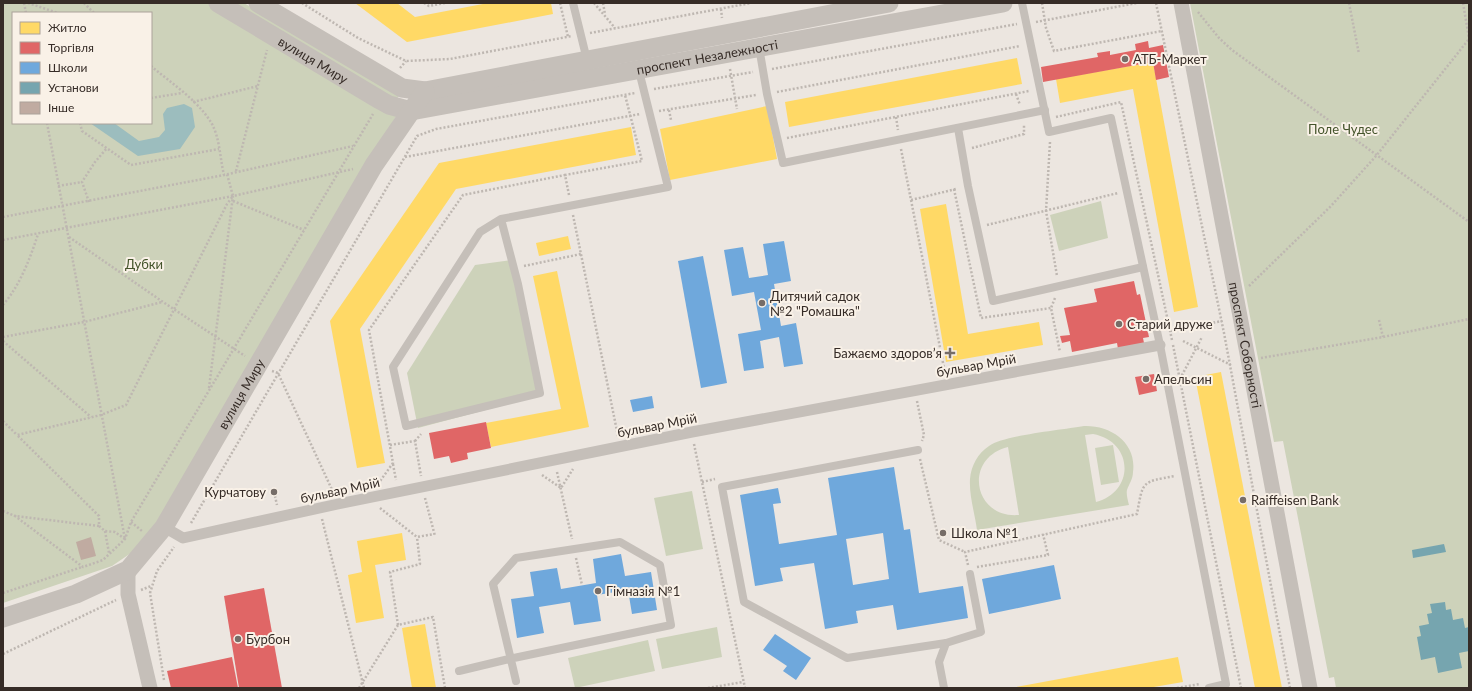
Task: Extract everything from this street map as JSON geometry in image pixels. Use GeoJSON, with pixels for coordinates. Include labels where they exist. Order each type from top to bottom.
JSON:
{"type":"FeatureCollection","features":[{"type":"Feature","properties":{"kind":"street","name":"вулиця Миру"},"geometry":{"type":"LineString","coordinates":[[218,3],[384,102],[411,111]]}},
{"type":"Feature","properties":{"kind":"street","name":"вулиця Миру"},"geometry":{"type":"LineString","coordinates":[[128,570],[164,527],[374,166],[425,91],[402,88],[258,3]]}},
{"type":"Feature","properties":{"kind":"street","name":"проспект Незалежності"},"geometry":{"type":"LineString","coordinates":[[425,91],[889,3]]}},
{"type":"Feature","properties":{"kind":"street","name":"проспект Незалежності"},"geometry":{"type":"LineString","coordinates":[[411,111],[1003,3]]}},
{"type":"Feature","properties":{"kind":"street","name":"проспект Соборності"},"geometry":{"type":"LineString","coordinates":[[1181,3],[1310,688]]}},
{"type":"Feature","properties":{"kind":"street","name":"бульвар Мрій"},"geometry":{"type":"LineString","coordinates":[[183,538],[338,504],[620,446],[1160,345]]}},
{"type":"Feature","properties":{"kind":"street"},"geometry":{"type":"LineString","coordinates":[[164,527],[183,538]]}},
{"type":"Feature","properties":{"kind":"street"},"geometry":{"type":"LineString","coordinates":[[3,618],[76,594],[128,570],[128,594],[150,688]]}},
{"type":"Feature","properties":{"kind":"lane"},"geometry":{"type":"LineString","coordinates":[[573,3],[586,60]]}},
{"type":"Feature","properties":{"kind":"lane"},"geometry":{"type":"LineString","coordinates":[[1022,3],[1049,132],[1111,118],[1160,345],[1226,684],[1209,688]]}},
{"type":"Feature","properties":{"kind":"lane"},"geometry":{"type":"LineString","coordinates":[[759,47],[762,70],[783,163],[1044,110]]}},
{"type":"Feature","properties":{"kind":"lane"},"geometry":{"type":"LineString","coordinates":[[501,219],[518,284],[540,393],[406,426],[393,367],[480,232],[501,219],[668,187],[639,70]]}},
{"type":"Feature","properties":{"kind":"lane"},"geometry":{"type":"LineString","coordinates":[[958,128],[968,186],[993,301],[1143,267]]}},
{"type":"Feature","properties":{"kind":"lane"},"geometry":{"type":"LineString","coordinates":[[918,450],[722,487],[744,602],[847,658],[946,643],[981,632],[970,571]]}},
{"type":"Feature","properties":{"kind":"lane"},"geometry":{"type":"LineString","coordinates":[[459,671],[509,659],[671,625],[660,566],[620,542],[516,558],[493,584],[509,659],[516,681]]}},
{"type":"Feature","properties":{"kind":"lane"},"geometry":{"type":"LineString","coordinates":[[944,688],[938,662],[946,643]]}},
{"type":"Feature","properties":{"kind":"path"},"geometry":{"type":"LineString","coordinates":[[28,3],[55,12]]}},
{"type":"Feature","properties":{"kind":"path"},"geometry":{"type":"LineString","coordinates":[[84,3],[93,12]]}},
{"type":"Feature","properties":{"kind":"path"},"geometry":{"type":"LineString","coordinates":[[302,3],[358,38],[406,61],[450,59],[751,3]]}},
{"type":"Feature","properties":{"kind":"path"},"geometry":{"type":"LineString","coordinates":[[424,3],[429,6],[445,3]]}},
{"type":"Feature","properties":{"kind":"path"},"geometry":{"type":"LineString","coordinates":[[560,3],[568,37]]}},
{"type":"Feature","properties":{"kind":"path"},"geometry":{"type":"LineString","coordinates":[[594,3],[615,28]]}},
{"type":"Feature","properties":{"kind":"path"},"geometry":{"type":"LineString","coordinates":[[602,3],[605,15]]}},
{"type":"Feature","properties":{"kind":"path"},"geometry":{"type":"LineString","coordinates":[[1042,3],[1054,52],[1162,31]]}},
{"type":"Feature","properties":{"kind":"path"},"geometry":{"type":"LineString","coordinates":[[164,681],[150,593],[157,571],[169,552],[183,538],[417,136],[436,130],[644,91],[1138,3]]}},
{"type":"Feature","properties":{"kind":"path"},"geometry":{"type":"LineString","coordinates":[[1156,3],[1222,321],[1290,688]]}},
{"type":"Feature","properties":{"kind":"path"},"geometry":{"type":"LineString","coordinates":[[1349,3],[1359,54]]}},
{"type":"Feature","properties":{"kind":"path"},"geometry":{"type":"LineString","coordinates":[[1236,298],[1331,206],[1376,156],[1469,38],[1463,3]]}},
{"type":"Feature","properties":{"kind":"path"},"geometry":{"type":"LineString","coordinates":[[1196,10],[1219,38],[1232,50],[1376,156],[1469,222]]}},
{"type":"Feature","properties":{"kind":"path"},"geometry":{"type":"LineString","coordinates":[[1016,24],[1018,32]]}},
{"type":"Feature","properties":{"kind":"path"},"geometry":{"type":"LineString","coordinates":[[236,171],[268,46],[274,36]]}},
{"type":"Feature","properties":{"kind":"path"},"geometry":{"type":"LineString","coordinates":[[1019,39],[1022,54]]}},
{"type":"Feature","properties":{"kind":"path"},"geometry":{"type":"LineString","coordinates":[[3,240],[233,196],[338,172],[374,166],[405,157],[630,116],[734,98],[767,94],[1021,46]]}},
{"type":"Feature","properties":{"kind":"path"},"geometry":{"type":"LineString","coordinates":[[152,67],[193,102],[212,124],[224,175]]}},
{"type":"Feature","properties":{"kind":"path"},"geometry":{"type":"LineString","coordinates":[[784,138],[1030,91],[1028,84]]}},
{"type":"Feature","properties":{"kind":"path"},"geometry":{"type":"LineString","coordinates":[[193,102],[258,86]]}},
{"type":"Feature","properties":{"kind":"path"},"geometry":{"type":"LineString","coordinates":[[152,98],[182,93]]}},
{"type":"Feature","properties":{"kind":"path"},"geometry":{"type":"LineString","coordinates":[[620,446],[565,175],[642,161],[625,95]]}},
{"type":"Feature","properties":{"kind":"path"},"geometry":{"type":"LineString","coordinates":[[734,98],[737,110]]}},
{"type":"Feature","properties":{"kind":"path"},"geometry":{"type":"LineString","coordinates":[[669,110],[671,120]]}},
{"type":"Feature","properties":{"kind":"path"},"geometry":{"type":"LineString","coordinates":[[896,117],[899,140],[948,385]]}},
{"type":"Feature","properties":{"kind":"path"},"geometry":{"type":"LineString","coordinates":[[3,593],[103,560],[125,539],[132,522],[209,390],[371,118]]}},
{"type":"Feature","properties":{"kind":"path"},"geometry":{"type":"LineString","coordinates":[[47,124],[125,539]]}},
{"type":"Feature","properties":{"kind":"path"},"geometry":{"type":"LineString","coordinates":[[80,124],[82,131],[131,165],[219,149]]}},
{"type":"Feature","properties":{"kind":"path"},"geometry":{"type":"LineString","coordinates":[[962,150],[1024,134]]}},
{"type":"Feature","properties":{"kind":"path"},"geometry":{"type":"LineString","coordinates":[[1051,145],[1046,211],[1059,286],[1051,308],[1062,363]]}},
{"type":"Feature","properties":{"kind":"path"},"geometry":{"type":"LineString","coordinates":[[3,217],[89,202],[224,175],[236,171],[354,146]]}},
{"type":"Feature","properties":{"kind":"path"},"geometry":{"type":"LineString","coordinates":[[58,186],[82,182],[94,162],[107,148]]}},
{"type":"Feature","properties":{"kind":"path"},"geometry":{"type":"LineString","coordinates":[[209,390],[233,201],[228,174]]}},
{"type":"Feature","properties":{"kind":"path"},"geometry":{"type":"LineString","coordinates":[[82,182],[89,202]]}},
{"type":"Feature","properties":{"kind":"path"},"geometry":{"type":"LineString","coordinates":[[912,200],[968,186]]}},
{"type":"Feature","properties":{"kind":"path"},"geometry":{"type":"LineString","coordinates":[[963,230],[1140,187]]}},
{"type":"Feature","properties":{"kind":"path"},"geometry":{"type":"LineString","coordinates":[[17,435],[101,415],[126,405],[226,204],[233,196]]}},
{"type":"Feature","properties":{"kind":"path"},"geometry":{"type":"LineString","coordinates":[[233,201],[304,230]]}},
{"type":"Feature","properties":{"kind":"path"},"geometry":{"type":"LineString","coordinates":[[3,305],[10,296],[30,258],[38,234]]}},
{"type":"Feature","properties":{"kind":"path"},"geometry":{"type":"LineString","coordinates":[[68,236],[234,350],[259,365],[278,373],[338,504]]}},
{"type":"Feature","properties":{"kind":"path"},"geometry":{"type":"LineString","coordinates":[[521,267],[581,254]]}},
{"type":"Feature","properties":{"kind":"path"},"geometry":{"type":"LineString","coordinates":[[3,337],[84,322],[163,302]]}},
{"type":"Feature","properties":{"kind":"path"},"geometry":{"type":"LineString","coordinates":[[1183,341],[1230,365],[1248,360],[1383,337],[1469,319]]}},
{"type":"Feature","properties":{"kind":"path"},"geometry":{"type":"LineString","coordinates":[[1379,320],[1383,337]]}},
{"type":"Feature","properties":{"kind":"path"},"geometry":{"type":"LineString","coordinates":[[1170,331],[1222,321]]}},
{"type":"Feature","properties":{"kind":"path"},"geometry":{"type":"LineString","coordinates":[[1180,380],[1202,337]]}},
{"type":"Feature","properties":{"kind":"path"},"geometry":{"type":"LineString","coordinates":[[3,341],[91,417]]}},
{"type":"Feature","properties":{"kind":"path"},"geometry":{"type":"LineString","coordinates":[[918,405],[924,435],[918,450],[939,540],[965,552],[1137,514],[1142,488],[1150,481],[1177,475]]}},
{"type":"Feature","properties":{"kind":"path"},"geometry":{"type":"LineString","coordinates":[[3,421],[98,516],[99,526]]}},
{"type":"Feature","properties":{"kind":"path"},"geometry":{"type":"LineString","coordinates":[[390,446],[415,441],[424,429]]}},
{"type":"Feature","properties":{"kind":"path"},"geometry":{"type":"LineString","coordinates":[[692,432],[745,688]]}},
{"type":"Feature","properties":{"kind":"path"},"geometry":{"type":"LineString","coordinates":[[415,441],[434,536]]}},
{"type":"Feature","properties":{"kind":"path"},"geometry":{"type":"LineString","coordinates":[[561,488],[582,454]]}},
{"type":"Feature","properties":{"kind":"path"},"geometry":{"type":"LineString","coordinates":[[554,460],[582,585]]}},
{"type":"Feature","properties":{"kind":"path"},"geometry":{"type":"LineString","coordinates":[[393,463],[399,492]]}},
{"type":"Feature","properties":{"kind":"path"},"geometry":{"type":"LineString","coordinates":[[526,466],[561,488]]}},
{"type":"Feature","properties":{"kind":"path"},"geometry":{"type":"LineString","coordinates":[[319,509],[364,688]]}},
{"type":"Feature","properties":{"kind":"path"},"geometry":{"type":"LineString","coordinates":[[3,511],[15,516],[83,567]]}},
{"type":"Feature","properties":{"kind":"path"},"geometry":{"type":"LineString","coordinates":[[15,516],[99,526],[105,531],[115,532],[125,539]]}},
{"type":"Feature","properties":{"kind":"path"},"geometry":{"type":"LineString","coordinates":[[105,531],[109,553]]}},
{"type":"Feature","properties":{"kind":"path"},"geometry":{"type":"LineString","coordinates":[[965,552],[970,571],[1048,555],[1043,534]]}},
{"type":"Feature","properties":{"kind":"path"},"geometry":{"type":"LineString","coordinates":[[359,688],[398,625],[390,572],[420,564],[417,537]]}},
{"type":"Feature","properties":{"kind":"path"},"geometry":{"type":"LineString","coordinates":[[3,654],[128,594],[152,586]]}},
{"type":"Feature","properties":{"kind":"path"},"geometry":{"type":"LineString","coordinates":[[398,625],[433,617],[445,688]]}},
{"type":"Feature","properties":{"kind":"path"},"geometry":{"type":"LineString","coordinates":[[708,688],[743,682]]}},
{"type":"Feature","properties":{"kind":"green space","name":"Дубки"},"geometry":{"type":"Polygon","coordinates":[[[3,3],[213,3],[398,113],[152,530],[131,553],[112,566],[3,603],[3,3]]]}},
{"type":"Feature","properties":{"kind":"green space"},"geometry":{"type":"Polygon","coordinates":[[[230,3],[244,3],[399,95],[396,101],[230,3]]]}},
{"type":"Feature","properties":{"kind":"green space","name":"Поле Чудес"},"geometry":{"type":"Polygon","coordinates":[[[1190,3],[1469,3],[1469,688],[1336,688],[1334,677],[1329,678],[1283,441],[1274,442],[1190,3]]]}},
{"type":"Feature","properties":{"kind":"green space"},"geometry":{"type":"Polygon","coordinates":[[[1101,201],[1108,238],[1059,251],[1050,215],[1101,201]]]}},
{"type":"Feature","properties":{"kind":"green space"},"geometry":{"type":"Polygon","coordinates":[[[511,260],[542,395],[418,428],[407,373],[475,265],[511,260]]]}},
{"type":"Feature","properties":{"kind":"green space"},"geometry":{"type":"Polygon","coordinates":[[[1084,426],[1094,426],[1112,432],[1126,444],[1131,452],[1133,472],[1127,492],[1129,505],[977,530],[971,498],[970,479],[978,456],[985,449],[997,442],[1020,436],[1084,426]],[[1093,434],[1085,435],[1096,502],[1109,496],[1118,488],[1123,477],[1124,466],[1122,456],[1116,446],[1106,438],[1093,434]],[[1008,447],[994,453],[984,463],[980,474],[979,487],[983,498],[992,508],[1003,514],[1019,515],[1008,447]]]}},
{"type":"Feature","properties":{"kind":"green space"},"geometry":{"type":"Polygon","coordinates":[[[1113,445],[1119,482],[1101,485],[1095,448],[1113,445]]]}},
{"type":"Feature","properties":{"kind":"green space"},"geometry":{"type":"Polygon","coordinates":[[[692,491],[703,549],[666,556],[654,498],[692,491]]]}},
{"type":"Feature","properties":{"kind":"green space"},"geometry":{"type":"Polygon","coordinates":[[[717,627],[722,657],[662,669],[656,639],[717,627]]]}},
{"type":"Feature","properties":{"kind":"green space"},"geometry":{"type":"Polygon","coordinates":[[[648,640],[655,671],[575,688],[568,658],[648,640]]]}},
{"type":"Feature","properties":{"kind":"water"},"geometry":{"type":"Polygon","coordinates":[[[184,104],[192,108],[195,127],[180,149],[138,156],[91,124],[115,124],[139,141],[159,137],[165,130],[163,114],[167,108],[184,104]]]}},
{"type":"Feature","properties":{"kind":"building: Житло"},"geometry":{"type":"Polygon","coordinates":[[[355,3],[397,3],[415,17],[488,3],[551,3],[553,14],[407,42],[355,3]]]}},
{"type":"Feature","properties":{"kind":"building: Житло"},"geometry":{"type":"Polygon","coordinates":[[[1017,58],[1022,84],[789,127],[785,102],[1017,58]]]}},
{"type":"Feature","properties":{"kind":"building: Житло"},"geometry":{"type":"Polygon","coordinates":[[[1153,62],[1198,307],[1174,312],[1133,89],[1060,103],[1056,79],[1153,62]]]}},
{"type":"Feature","properties":{"kind":"building: Житло"},"geometry":{"type":"Polygon","coordinates":[[[767,106],[777,159],[670,180],[660,129],[767,106]]]}},
{"type":"Feature","properties":{"kind":"building: Житло"},"geometry":{"type":"Polygon","coordinates":[[[631,127],[636,155],[456,189],[360,329],[385,463],[357,468],[330,321],[439,163],[631,127]]]}},
{"type":"Feature","properties":{"kind":"building: Житло"},"geometry":{"type":"Polygon","coordinates":[[[946,204],[968,334],[1039,322],[1043,345],[946,362],[920,209],[946,204]]]}},
{"type":"Feature","properties":{"kind":"building: Житло"},"geometry":{"type":"Polygon","coordinates":[[[568,236],[571,249],[539,256],[536,243],[568,236]]]}},
{"type":"Feature","properties":{"kind":"building: Житло"},"geometry":{"type":"Polygon","coordinates":[[[557,271],[589,427],[491,447],[486,423],[561,409],[533,276],[557,271]]]}},
{"type":"Feature","properties":{"kind":"building: Житло"},"geometry":{"type":"Polygon","coordinates":[[[1221,372],[1282,688],[1255,688],[1195,377],[1221,372]]]}},
{"type":"Feature","properties":{"kind":"building: Житло"},"geometry":{"type":"Polygon","coordinates":[[[402,533],[406,560],[375,565],[384,618],[356,623],[348,575],[362,572],[357,541],[402,533]]]}},
{"type":"Feature","properties":{"kind":"building: Житло"},"geometry":{"type":"Polygon","coordinates":[[[425,624],[436,688],[412,688],[402,628],[425,624]]]}},
{"type":"Feature","properties":{"kind":"building: Житло"},"geometry":{"type":"Polygon","coordinates":[[[1178,657],[1183,682],[1148,688],[1011,688],[1178,657]]]}},
{"type":"Feature","properties":{"kind":"building: Торгівля","name":"АТБ-Маркет"},"geometry":{"type":"Polygon","coordinates":[[[1148,41],[1149,48],[1163,45],[1169,77],[1156,80],[1153,62],[1043,82],[1041,67],[1098,57],[1097,53],[1110,51],[1110,55],[1136,50],[1135,44],[1148,41]]]}},
{"type":"Feature","properties":{"kind":"building: Торгівля"},"geometry":{"type":"Polygon","coordinates":[[[1134,281],[1137,295],[1140,294],[1149,337],[1143,338],[1144,343],[1118,349],[1117,343],[1072,352],[1070,341],[1062,343],[1060,336],[1070,335],[1064,308],[1097,302],[1094,289],[1134,281]]]}},
{"type":"Feature","properties":{"kind":"building: Торгівля"},"geometry":{"type":"Polygon","coordinates":[[[1154,374],[1157,391],[1139,395],[1135,377],[1154,374]]]}},
{"type":"Feature","properties":{"kind":"building: Торгівля"},"geometry":{"type":"Polygon","coordinates":[[[486,422],[491,448],[467,453],[468,459],[451,463],[449,456],[434,459],[429,433],[486,422]]]}},
{"type":"Feature","properties":{"kind":"building: Торгівля"},"geometry":{"type":"Polygon","coordinates":[[[264,588],[282,688],[239,688],[224,596],[264,588]]]}},
{"type":"Feature","properties":{"kind":"building: Торгівля"},"geometry":{"type":"Polygon","coordinates":[[[232,657],[238,688],[171,688],[167,671],[232,657]]]}},
{"type":"Feature","properties":{"kind":"building: Школи"},"geometry":{"type":"Polygon","coordinates":[[[784,241],[791,281],[774,284],[781,326],[796,323],[803,364],[784,367],[779,337],[760,341],[764,368],[744,371],[738,334],[761,330],[754,292],[732,296],[724,250],[743,247],[749,278],[768,275],[763,244],[784,241]]]}},
{"type":"Feature","properties":{"kind":"building: Школи"},"geometry":{"type":"Polygon","coordinates":[[[703,256],[727,383],[701,388],[678,261],[703,256]]]}},
{"type":"Feature","properties":{"kind":"building: Школи"},"geometry":{"type":"Polygon","coordinates":[[[652,396],[654,408],[633,412],[630,400],[652,396]]]}},
{"type":"Feature","properties":{"kind":"building: Школи"},"geometry":{"type":"Polygon","coordinates":[[[894,467],[904,530],[910,529],[919,593],[963,586],[968,618],[897,630],[893,605],[856,611],[858,623],[825,629],[814,563],[780,568],[783,581],[755,586],[740,495],[778,488],[781,503],[773,504],[779,544],[837,535],[828,478],[894,467]],[[883,533],[846,539],[853,585],[889,579],[883,533]]]}},
{"type":"Feature","properties":{"kind":"building: Школи"},"geometry":{"type":"Polygon","coordinates":[[[621,554],[625,576],[651,572],[657,610],[632,614],[628,590],[597,595],[601,621],[574,625],[570,602],[539,607],[544,633],[517,638],[511,599],[534,596],[530,572],[557,568],[561,589],[596,583],[593,559],[621,554]]]}},
{"type":"Feature","properties":{"kind":"building: Школи"},"geometry":{"type":"Polygon","coordinates":[[[1054,565],[1061,599],[989,614],[982,579],[1054,565]]]}},
{"type":"Feature","properties":{"kind":"building: Школи"},"geometry":{"type":"Polygon","coordinates":[[[775,634],[811,658],[796,680],[783,671],[787,666],[763,650],[775,634]]]}},
{"type":"Feature","properties":{"kind":"building: Установи"},"geometry":{"type":"Polygon","coordinates":[[[1444,544],[1446,552],[1413,558],[1412,550],[1444,544]]]}},
{"type":"Feature","properties":{"kind":"building: Установи"},"geometry":{"type":"Polygon","coordinates":[[[1445,602],[1446,610],[1451,609],[1453,620],[1463,618],[1465,628],[1469,627],[1469,651],[1459,653],[1462,668],[1438,673],[1435,657],[1421,660],[1417,637],[1421,636],[1419,626],[1429,624],[1427,614],[1432,613],[1430,604],[1445,602]]]}},
{"type":"Feature","properties":{"kind":"building: Інше"},"geometry":{"type":"Polygon","coordinates":[[[91,537],[96,556],[81,560],[76,542],[91,537]]]}},
{"type":"Feature","properties":{"kind":"place","name":"АТБ-Маркет"},"geometry":{"type":"Point","coordinates":[1125,59]}},
{"type":"Feature","properties":{"kind":"place","name":"Дитячий садок №2 \"Ромашка\""},"geometry":{"type":"Point","coordinates":[762,303]}},
{"type":"Feature","properties":{"kind":"place","name":"Старий друже"},"geometry":{"type":"Point","coordinates":[1119,324]}},
{"type":"Feature","properties":{"kind":"place","name":"Бажаємо здоровʼя"},"geometry":{"type":"Point","coordinates":[950,353]}},
{"type":"Feature","properties":{"kind":"place","name":"Апельсин"},"geometry":{"type":"Point","coordinates":[1146,379]}},
{"type":"Feature","properties":{"kind":"place","name":"Курчатову"},"geometry":{"type":"Point","coordinates":[274,492]}},
{"type":"Feature","properties":{"kind":"place","name":"Raiffeisen Bank"},"geometry":{"type":"Point","coordinates":[1243,500]}},
{"type":"Feature","properties":{"kind":"place","name":"Школа №1"},"geometry":{"type":"Point","coordinates":[943,533]}},
{"type":"Feature","properties":{"kind":"place","name":"Гімназія №1"},"geometry":{"type":"Point","coordinates":[598,591]}},
{"type":"Feature","properties":{"kind":"place","name":"Бурбон"},"geometry":{"type":"Point","coordinates":[238,639]}}]}
